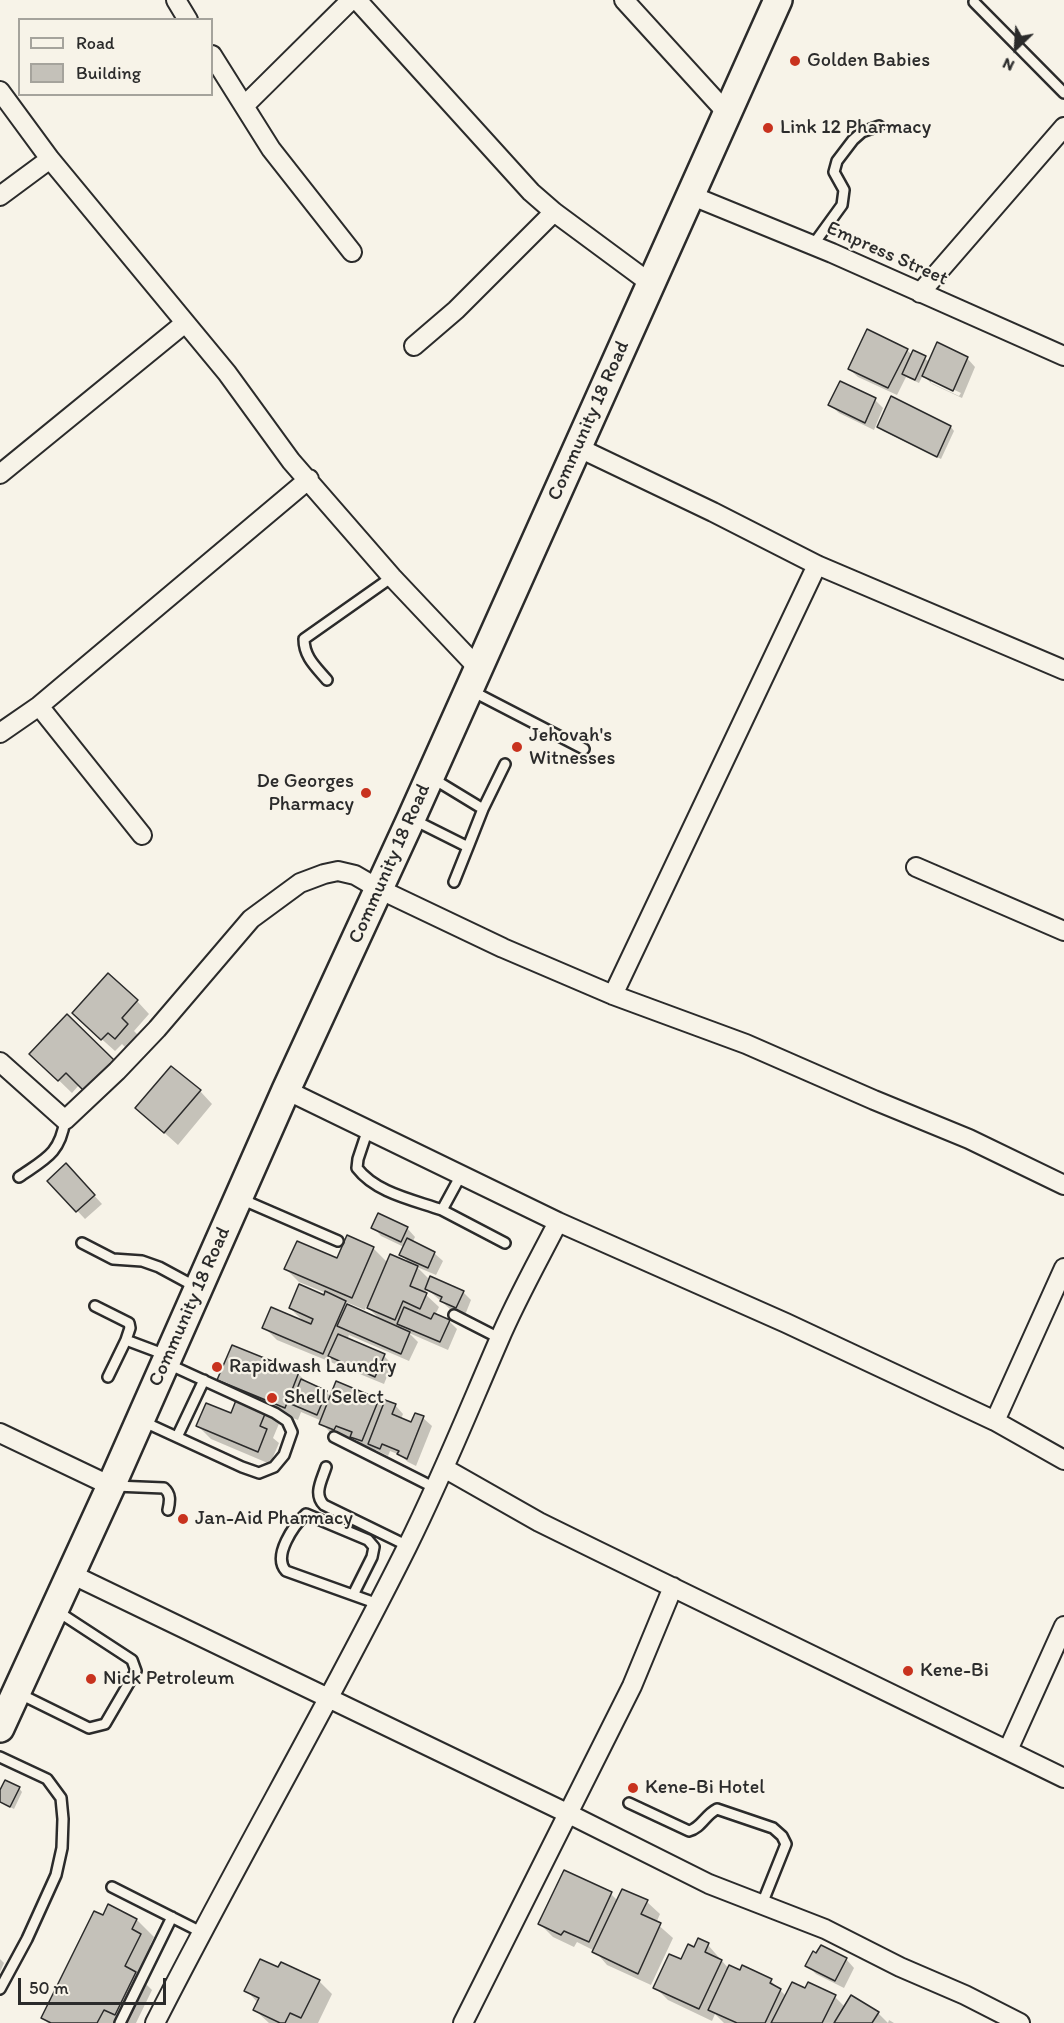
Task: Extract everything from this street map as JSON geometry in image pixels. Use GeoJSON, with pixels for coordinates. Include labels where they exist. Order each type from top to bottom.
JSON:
{"type":"FeatureCollection","features":[{"type":"Feature","properties":{"kind":"main road","name":"Community 18 Road"},"geometry":{"type":"LineString","coordinates":[[0,1728],[111,1486],[286,1090],[411,819],[778,0]]}},
{"type":"Feature","properties":{"kind":"street"},"geometry":{"type":"LineString","coordinates":[[176,0],[188,18]]}},
{"type":"Feature","properties":{"kind":"street"},"geometry":{"type":"LineString","coordinates":[[244,106],[351,0]]}},
{"type":"Feature","properties":{"kind":"street"},"geometry":{"type":"LineString","coordinates":[[357,0],[531,192],[554,212],[650,283]]}},
{"type":"Feature","properties":{"kind":"street"},"geometry":{"type":"LineString","coordinates":[[624,0],[727,113]]}},
{"type":"Feature","properties":{"kind":"street"},"geometry":{"type":"LineString","coordinates":[[213,57],[271,149],[352,252]]}},
{"type":"Feature","properties":{"kind":"street"},"geometry":{"type":"LineString","coordinates":[[0,91],[50,159],[227,373],[291,461],[392,577],[473,679]]}},
{"type":"Feature","properties":{"kind":"street"},"geometry":{"type":"LineString","coordinates":[[920,293],[1064,127]]}},
{"type":"Feature","properties":{"kind":"street"},"geometry":{"type":"LineString","coordinates":[[0,196],[50,159]]}},
{"type":"Feature","properties":{"kind":"street","name":"Empress Street"},"geometry":{"type":"LineString","coordinates":[[690,195],[813,245],[1064,356]]}},
{"type":"Feature","properties":{"kind":"street"},"geometry":{"type":"LineString","coordinates":[[414,346],[456,310],[554,212]]}},
{"type":"Feature","properties":{"kind":"street"},"geometry":{"type":"LineString","coordinates":[[0,474],[185,323]]}},
{"type":"Feature","properties":{"kind":"street"},"geometry":{"type":"LineString","coordinates":[[577,447],[817,565],[1064,670]]}},
{"type":"Feature","properties":{"kind":"street"},"geometry":{"type":"LineString","coordinates":[[0,733],[39,706],[309,479]]}},
{"type":"Feature","properties":{"kind":"street"},"geometry":{"type":"LineString","coordinates":[[613,995],[817,565]]}},
{"type":"Feature","properties":{"kind":"street"},"geometry":{"type":"LineString","coordinates":[[39,706],[142,835]]}},
{"type":"Feature","properties":{"kind":"street"},"geometry":{"type":"LineString","coordinates":[[916,867],[1064,931]]}},
{"type":"Feature","properties":{"kind":"street"},"geometry":{"type":"LineString","coordinates":[[0,1062],[64,1120],[117,1071],[157,1029],[251,919],[300,883],[338,871],[355,875],[379,889],[503,948],[613,995],[746,1044],[969,1139],[1064,1185]]}},
{"type":"Feature","properties":{"kind":"street"},"geometry":{"type":"LineString","coordinates":[[286,1090],[558,1222],[786,1323],[995,1421],[1064,1460]]}},
{"type":"Feature","properties":{"kind":"street"},"geometry":{"type":"LineString","coordinates":[[155,2023],[201,1932],[329,1699],[408,1546],[499,1338],[558,1222]]}},
{"type":"Feature","properties":{"kind":"street"},"geometry":{"type":"LineString","coordinates":[[995,1421],[1064,1268]]}},
{"type":"Feature","properties":{"kind":"street"},"geometry":{"type":"LineString","coordinates":[[0,1433],[111,1486]]}},
{"type":"Feature","properties":{"kind":"street"},"geometry":{"type":"LineString","coordinates":[[444,1468],[539,1522],[1064,1778]]}},
{"type":"Feature","properties":{"kind":"street"},"geometry":{"type":"LineString","coordinates":[[71,1574],[709,1884],[825,1929],[1020,2023]]}},
{"type":"Feature","properties":{"kind":"street"},"geometry":{"type":"LineString","coordinates":[[464,2023],[632,1686],[673,1587]]}},
{"type":"Feature","properties":{"kind":"street"},"geometry":{"type":"LineString","coordinates":[[1008,1750],[1064,1626]]}},
{"type":"Feature","properties":{"kind":"lane"},"geometry":{"type":"LineString","coordinates":[[974,2],[1064,93]]}},
{"type":"Feature","properties":{"kind":"lane"},"geometry":{"type":"LineString","coordinates":[[813,245],[842,205],[844,190],[834,172],[837,161],[862,132],[879,126]]}},
{"type":"Feature","properties":{"kind":"lane"},"geometry":{"type":"LineString","coordinates":[[327,680],[307,657],[304,639],[392,577]]}},
{"type":"Feature","properties":{"kind":"lane"},"geometry":{"type":"LineString","coordinates":[[473,679],[584,749]]}},
{"type":"Feature","properties":{"kind":"lane"},"geometry":{"type":"LineString","coordinates":[[454,882],[483,809],[505,764]]}},
{"type":"Feature","properties":{"kind":"lane"},"geometry":{"type":"LineString","coordinates":[[430,776],[483,809]]}},
{"type":"Feature","properties":{"kind":"lane"},"geometry":{"type":"LineString","coordinates":[[411,819],[468,847]]}},
{"type":"Feature","properties":{"kind":"lane"},"geometry":{"type":"LineString","coordinates":[[19,1178],[53,1153],[62,1137],[64,1120]]}},
{"type":"Feature","properties":{"kind":"lane"},"geometry":{"type":"LineString","coordinates":[[368,1129],[357,1168],[364,1177],[374,1185],[442,1210],[505,1243]]}},
{"type":"Feature","properties":{"kind":"lane"},"geometry":{"type":"LineString","coordinates":[[442,1210],[461,1175]]}},
{"type":"Feature","properties":{"kind":"lane"},"geometry":{"type":"LineString","coordinates":[[238,1198],[338,1241]]}},
{"type":"Feature","properties":{"kind":"lane"},"geometry":{"type":"LineString","coordinates":[[82,1243],[113,1259],[142,1261],[159,1267],[199,1288]]}},
{"type":"Feature","properties":{"kind":"lane"},"geometry":{"type":"LineString","coordinates":[[95,1306],[129,1323],[130,1328],[108,1377]]}},
{"type":"Feature","properties":{"kind":"lane"},"geometry":{"type":"LineString","coordinates":[[454,1316],[499,1338]]}},
{"type":"Feature","properties":{"kind":"lane"},"geometry":{"type":"LineString","coordinates":[[126,1340],[275,1413],[287,1421],[292,1432],[284,1455],[274,1467],[260,1473],[140,1420]]}},
{"type":"Feature","properties":{"kind":"lane"},"geometry":{"type":"LineString","coordinates":[[177,1437],[204,1380]]}},
{"type":"Feature","properties":{"kind":"lane"},"geometry":{"type":"LineString","coordinates":[[334,1437],[435,1488]]}},
{"type":"Feature","properties":{"kind":"lane"},"geometry":{"type":"LineString","coordinates":[[326,1467],[318,1491],[319,1500],[324,1505],[408,1546]]}},
{"type":"Feature","properties":{"kind":"lane"},"geometry":{"type":"LineString","coordinates":[[111,1486],[164,1488],[168,1491],[170,1498],[168,1510]]}},
{"type":"Feature","properties":{"kind":"lane"},"geometry":{"type":"LineString","coordinates":[[353,1595],[372,1557],[374,1547],[368,1540],[306,1514],[285,1545],[281,1558],[282,1566],[286,1571],[378,1604]]}},
{"type":"Feature","properties":{"kind":"lane"},"geometry":{"type":"LineString","coordinates":[[17,1692],[89,1728],[105,1724],[136,1671],[132,1660],[55,1610]]}},
{"type":"Feature","properties":{"kind":"lane"},"geometry":{"type":"LineString","coordinates":[[0,1756],[46,1779],[61,1798],[63,1819],[62,1848],[56,1875],[27,1939],[0,1989]]}},
{"type":"Feature","properties":{"kind":"lane"},"geometry":{"type":"LineString","coordinates":[[628,1803],[689,1831],[695,1829],[708,1814],[717,1809],[773,1828],[783,1836],[786,1844],[762,1904]]}},
{"type":"Feature","properties":{"kind":"lane"},"geometry":{"type":"LineString","coordinates":[[112,1887],[201,1932]]}},
{"type":"Feature","properties":{"kind":"lane"},"geometry":{"type":"LineString","coordinates":[[120,2023],[172,1917]]}},
{"type":"Feature","properties":{"kind":"building"},"geometry":{"type":"Polygon","coordinates":[[[867,329],[908,349],[888,388],[848,369],[867,329]]]}},
{"type":"Feature","properties":{"kind":"building"},"geometry":{"type":"Polygon","coordinates":[[[937,342],[968,357],[953,391],[922,376],[937,342]]]}},
{"type":"Feature","properties":{"kind":"building"},"geometry":{"type":"Polygon","coordinates":[[[913,350],[926,356],[915,380],[902,374],[913,350]]]}},
{"type":"Feature","properties":{"kind":"building"},"geometry":{"type":"Polygon","coordinates":[[[840,381],[876,398],[865,423],[828,405],[840,381]]]}},
{"type":"Feature","properties":{"kind":"building"},"geometry":{"type":"Polygon","coordinates":[[[891,396],[951,426],[937,457],[877,427],[891,396]]]}},
{"type":"Feature","properties":{"kind":"building"},"geometry":{"type":"Polygon","coordinates":[[[108,973],[138,1000],[122,1018],[128,1024],[115,1039],[108,1033],[101,1040],[72,1013],[108,973]]]}},
{"type":"Feature","properties":{"kind":"building"},"geometry":{"type":"Polygon","coordinates":[[[67,1014],[114,1060],[84,1091],[66,1073],[58,1081],[29,1054],[67,1014]]]}},
{"type":"Feature","properties":{"kind":"building"},"geometry":{"type":"Polygon","coordinates":[[[171,1066],[201,1090],[164,1133],[135,1108],[171,1066]]]}},
{"type":"Feature","properties":{"kind":"building"},"geometry":{"type":"Polygon","coordinates":[[[66,1163],[95,1195],[76,1212],[47,1181],[66,1163]]]}},
{"type":"Feature","properties":{"kind":"building"},"geometry":{"type":"Polygon","coordinates":[[[378,1213],[408,1227],[401,1242],[371,1228],[378,1213]]]}},
{"type":"Feature","properties":{"kind":"building"},"geometry":{"type":"Polygon","coordinates":[[[347,1235],[374,1247],[352,1298],[284,1269],[297,1241],[337,1258],[347,1235]]]}},
{"type":"Feature","properties":{"kind":"building"},"geometry":{"type":"Polygon","coordinates":[[[407,1238],[435,1252],[428,1268],[399,1255],[407,1238]]]}},
{"type":"Feature","properties":{"kind":"building"},"geometry":{"type":"Polygon","coordinates":[[[390,1254],[418,1266],[410,1286],[427,1293],[420,1309],[403,1301],[395,1320],[367,1308],[390,1254]]]}},
{"type":"Feature","properties":{"kind":"building"},"geometry":{"type":"Polygon","coordinates":[[[430,1276],[464,1291],[456,1308],[440,1301],[442,1297],[425,1289],[430,1276]]]}},
{"type":"Feature","properties":{"kind":"building"},"geometry":{"type":"Polygon","coordinates":[[[299,1284],[324,1295],[325,1291],[346,1301],[323,1354],[262,1328],[271,1307],[311,1324],[313,1319],[289,1308],[299,1284]]]}},
{"type":"Feature","properties":{"kind":"building"},"geometry":{"type":"Polygon","coordinates":[[[347,1304],[410,1332],[401,1354],[337,1326],[347,1304]]]}},
{"type":"Feature","properties":{"kind":"building"},"geometry":{"type":"Polygon","coordinates":[[[404,1307],[431,1319],[434,1313],[450,1320],[440,1342],[397,1324],[404,1307]]]}},
{"type":"Feature","properties":{"kind":"building"},"geometry":{"type":"Polygon","coordinates":[[[338,1334],[385,1354],[375,1377],[328,1356],[338,1334]]]}},
{"type":"Feature","properties":{"kind":"building"},"geometry":{"type":"Polygon","coordinates":[[[232,1345],[299,1372],[285,1408],[217,1380],[232,1345]]]}},
{"type":"Feature","properties":{"kind":"building"},"geometry":{"type":"Polygon","coordinates":[[[301,1379],[327,1391],[317,1415],[291,1404],[301,1379]]]}},
{"type":"Feature","properties":{"kind":"building"},"geometry":{"type":"Polygon","coordinates":[[[336,1381],[379,1399],[362,1441],[350,1437],[352,1432],[336,1426],[334,1430],[319,1424],[336,1381]]]}},
{"type":"Feature","properties":{"kind":"building"},"geometry":{"type":"Polygon","coordinates":[[[240,1390],[270,1402],[260,1426],[267,1429],[258,1452],[196,1426],[206,1403],[231,1413],[240,1390]]]}},
{"type":"Feature","properties":{"kind":"building"},"geometry":{"type":"Polygon","coordinates":[[[385,1400],[396,1404],[392,1414],[411,1422],[415,1413],[424,1416],[407,1459],[397,1454],[399,1451],[382,1444],[380,1449],[368,1444],[385,1400]]]}},
{"type":"Feature","properties":{"kind":"building"},"geometry":{"type":"Polygon","coordinates":[[[5,1780],[20,1787],[10,1807],[0,1802],[0,1790],[5,1780]]]}},
{"type":"Feature","properties":{"kind":"building"},"geometry":{"type":"Polygon","coordinates":[[[564,1870],[612,1892],[589,1942],[564,1931],[561,1935],[538,1924],[564,1870]]]}},
{"type":"Feature","properties":{"kind":"building"},"geometry":{"type":"Polygon","coordinates":[[[622,1889],[648,1900],[641,1914],[661,1923],[638,1974],[592,1952],[622,1889]]]}},
{"type":"Feature","properties":{"kind":"building"},"geometry":{"type":"Polygon","coordinates":[[[108,1904],[137,1919],[132,1929],[141,1934],[125,1966],[136,1972],[115,2015],[104,2010],[97,2023],[51,2023],[41,2018],[94,1911],[103,1915],[108,1904]]]}},
{"type":"Feature","properties":{"kind":"building"},"geometry":{"type":"Polygon","coordinates":[[[698,1938],[709,1943],[705,1952],[722,1960],[699,2009],[653,1988],[669,1954],[681,1959],[688,1944],[694,1947],[698,1938]]]}},
{"type":"Feature","properties":{"kind":"building"},"geometry":{"type":"Polygon","coordinates":[[[821,1945],[847,1958],[835,1981],[805,1966],[813,1951],[816,1953],[821,1945]]]}},
{"type":"Feature","properties":{"kind":"building"},"geometry":{"type":"Polygon","coordinates":[[[260,1959],[278,1967],[281,1962],[320,1980],[301,2018],[290,2013],[285,2023],[280,2023],[253,2010],[259,1998],[244,1991],[260,1959]]]}},
{"type":"Feature","properties":{"kind":"building"},"geometry":{"type":"Polygon","coordinates":[[[729,1965],[740,1970],[742,1965],[772,1979],[770,1983],[781,1989],[765,2023],[737,2023],[708,2010],[729,1965]]]}},
{"type":"Feature","properties":{"kind":"building"},"geometry":{"type":"Polygon","coordinates":[[[792,1982],[805,1988],[808,1982],[836,1995],[822,2023],[771,2023],[792,1982]]]}},
{"type":"Feature","properties":{"kind":"building"},"geometry":{"type":"Polygon","coordinates":[[[851,1995],[879,2012],[872,2023],[834,2023],[851,1995]]]}},
{"type":"Feature","properties":{"kind":"place","name":"Golden Babies"},"geometry":{"type":"Point","coordinates":[795,61]}},
{"type":"Feature","properties":{"kind":"place","name":"Link 12 Pharmacy"},"geometry":{"type":"Point","coordinates":[768,128]}},
{"type":"Feature","properties":{"kind":"place","name":"Jehovah's Witnesses"},"geometry":{"type":"Point","coordinates":[517,747]}},
{"type":"Feature","properties":{"kind":"place","name":"De Georges Pharmacy"},"geometry":{"type":"Point","coordinates":[366,793]}},
{"type":"Feature","properties":{"kind":"place","name":"Rapidwash Laundry"},"geometry":{"type":"Point","coordinates":[217,1367]}},
{"type":"Feature","properties":{"kind":"place","name":"Shell Select"},"geometry":{"type":"Point","coordinates":[272,1398]}},
{"type":"Feature","properties":{"kind":"place","name":"Jan-Aid Pharmacy"},"geometry":{"type":"Point","coordinates":[183,1519]}},
{"type":"Feature","properties":{"kind":"place","name":"Kene-Bi"},"geometry":{"type":"Point","coordinates":[908,1671]}},
{"type":"Feature","properties":{"kind":"place","name":"Nick Petroleum"},"geometry":{"type":"Point","coordinates":[91,1679]}},
{"type":"Feature","properties":{"kind":"place","name":"Kene-Bi Hotel"},"geometry":{"type":"Point","coordinates":[633,1788]}}]}
